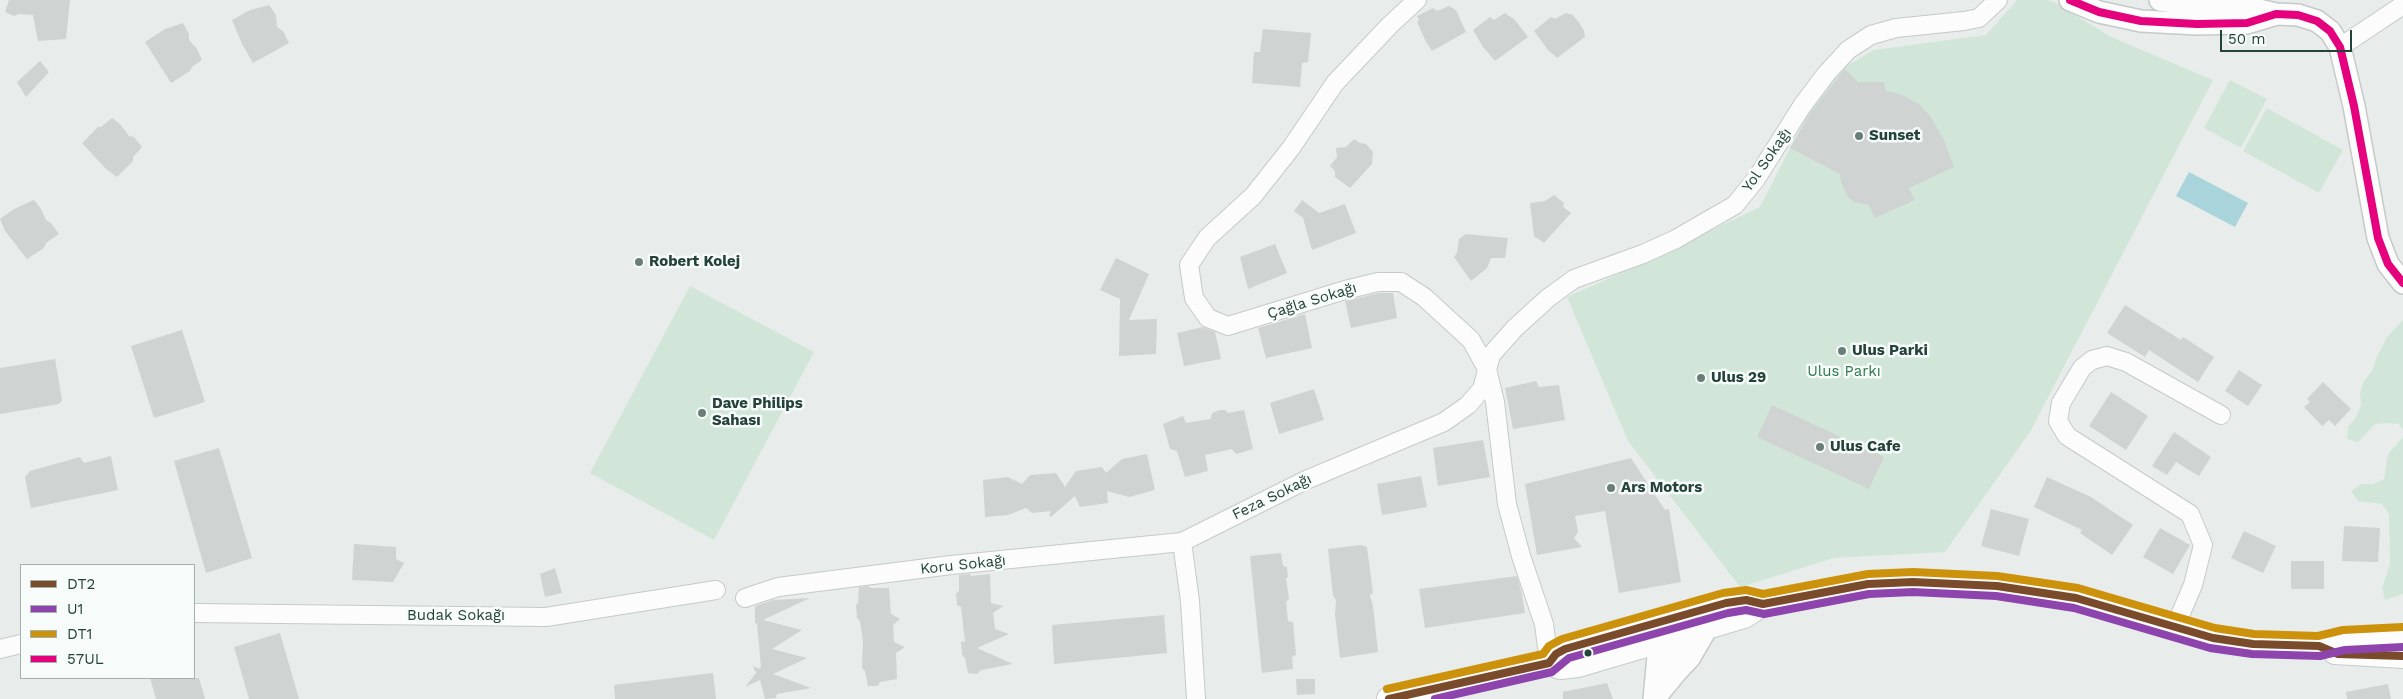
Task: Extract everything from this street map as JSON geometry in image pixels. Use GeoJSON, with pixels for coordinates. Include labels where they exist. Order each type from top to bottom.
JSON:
{"type":"FeatureCollection","features":[{"type":"Feature","properties":{"kind":"main road"},"geometry":{"type":"LineString","coordinates":[[1389,699],[1549,664],[1556,654],[1565,648],[1663,631],[1708,626],[1744,616],[1763,604],[1868,584],[1913,582],[1996,586],[2076,598],[2213,638],[2253,644],[2319,646],[2344,640],[2403,637]]}},
{"type":"Feature","properties":{"kind":"main road"},"geometry":{"type":"LineString","coordinates":[[1663,631],[1726,603],[1746,600],[1763,604]]}},
{"type":"Feature","properties":{"kind":"main road"},"geometry":{"type":"LineString","coordinates":[[2319,646],[2338,654],[2403,656]]}},
{"type":"Feature","properties":{"kind":"street","name":"Çağla Sokağı"},"geometry":{"type":"LineString","coordinates":[[1417,0],[1390,25],[1335,83],[1291,148],[1254,196],[1207,238],[1189,265],[1194,298],[1208,318],[1228,326],[1345,290],[1378,282],[1401,282],[1424,297],[1471,340],[1486,369],[1495,402],[1507,504],[1521,556],[1544,624],[1549,664]]}},
{"type":"Feature","properties":{"kind":"street","name":"Yol Sokağı"},"geometry":{"type":"LineString","coordinates":[[1486,369],[1491,355],[1515,328],[1548,298],[1574,279],[1643,254],[1676,239],[1735,204],[1756,179],[1802,106],[1826,74],[1848,50],[1871,35],[1896,28],[1964,22],[1980,18],[1998,0]]}},
{"type":"Feature","properties":{"kind":"street"},"geometry":{"type":"LineString","coordinates":[[2070,0],[2099,12],[2141,21],[2197,24],[2247,23],[2276,14]]}},
{"type":"Feature","properties":{"kind":"street"},"geometry":{"type":"LineString","coordinates":[[2160,0],[2246,8],[2298,16],[2317,21],[2330,32],[2340,47],[2354,106],[2378,238],[2388,264],[2403,283]]}},
{"type":"Feature","properties":{"kind":"street"},"geometry":{"type":"LineString","coordinates":[[2340,47],[2403,5]]}},
{"type":"Feature","properties":{"kind":"street"},"geometry":{"type":"LineString","coordinates":[[2175,627],[2192,585],[2203,545],[2190,514],[2067,436],[2058,421],[2061,403],[2082,368],[2092,360],[2107,356],[2126,362],[2221,415]]}},
{"type":"Feature","properties":{"kind":"street","name":"Feza Sokağı"},"geometry":{"type":"LineString","coordinates":[[1182,542],[1306,480],[1444,422],[1468,405],[1482,389],[1486,369]]}},
{"type":"Feature","properties":{"kind":"street"},"geometry":{"type":"LineString","coordinates":[[1182,542],[1190,601],[1196,699]]}},
{"type":"Feature","properties":{"kind":"street","name":"Koru Sokağı"},"geometry":{"type":"LineString","coordinates":[[745,598],[778,587],[951,565],[1182,542]]}},
{"type":"Feature","properties":{"kind":"street","name":"Budak Sokağı"},"geometry":{"type":"LineString","coordinates":[[195,613],[546,617],[716,590]]}},
{"type":"Feature","properties":{"kind":"street"},"geometry":{"type":"LineString","coordinates":[[1654,699],[1690,657],[1708,626]]}},
{"type":"Feature","properties":{"kind":"street"},"geometry":{"type":"LineString","coordinates":[[1663,631],[1678,646],[1677,671]]}},
{"type":"Feature","properties":{"kind":"street"},"geometry":{"type":"LineString","coordinates":[[1654,699],[1658,656],[1663,631]]}},
{"type":"Feature","properties":{"kind":"street"},"geometry":{"type":"LineString","coordinates":[[0,649],[20,644]]}},
{"type":"Feature","properties":{"kind":"green space","name":"Ulus Parkı"},"geometry":{"type":"Polygon","coordinates":[[[2017,0],[2047,0],[2054,2],[2111,37],[2213,80],[2030,432],[1945,552],[1834,558],[1740,587],[1628,441],[1567,297],[1760,207],[1815,99],[1843,68],[1874,50],[1986,35],[2017,0]]]}},
{"type":"Feature","properties":{"kind":"green space"},"geometry":{"type":"Polygon","coordinates":[[[2230,80],[2267,99],[2241,148],[2204,128],[2230,80]]]}},
{"type":"Feature","properties":{"kind":"green space"},"geometry":{"type":"Polygon","coordinates":[[[2267,108],[2343,150],[2319,193],[2243,151],[2267,108]]]}},
{"type":"Feature","properties":{"kind":"green space","name":"Dave Philips Sahası"},"geometry":{"type":"Polygon","coordinates":[[[690,286],[814,352],[714,540],[590,473],[690,286]]]}},
{"type":"Feature","properties":{"kind":"green space"},"geometry":{"type":"Polygon","coordinates":[[[2403,320],[2403,430],[2399,424],[2375,424],[2358,442],[2347,439],[2348,427],[2356,417],[2361,405],[2360,393],[2364,381],[2372,371],[2387,337],[2403,320]]]}},
{"type":"Feature","properties":{"kind":"green space"},"geometry":{"type":"Polygon","coordinates":[[[2403,437],[2403,594],[2385,600],[2382,588],[2390,564],[2389,514],[2382,504],[2358,501],[2351,491],[2361,484],[2373,484],[2384,479],[2388,454],[2403,437]]]}},
{"type":"Feature","properties":{"kind":"water"},"geometry":{"type":"Polygon","coordinates":[[[2189,172],[2248,203],[2235,227],[2176,196],[2189,172]]]}},
{"type":"Feature","properties":{"kind":"building"},"geometry":{"type":"Polygon","coordinates":[[[9,0],[70,0],[66,39],[38,41],[33,15],[19,14],[14,16],[5,12],[9,0]]]}},
{"type":"Feature","properties":{"kind":"building"},"geometry":{"type":"Polygon","coordinates":[[[269,5],[276,15],[277,27],[283,31],[289,43],[253,63],[242,44],[232,20],[250,10],[269,5]]]}},
{"type":"Feature","properties":{"kind":"building"},"geometry":{"type":"Polygon","coordinates":[[[1449,6],[1456,10],[1466,32],[1432,51],[1417,22],[1419,20],[1417,16],[1433,8],[1437,11],[1449,6]]]}},
{"type":"Feature","properties":{"kind":"building"},"geometry":{"type":"Polygon","coordinates":[[[1505,13],[1515,20],[1528,37],[1495,61],[1483,47],[1473,30],[1490,17],[1494,20],[1505,13]]]}},
{"type":"Feature","properties":{"kind":"building"},"geometry":{"type":"Polygon","coordinates":[[[1566,13],[1573,15],[1584,31],[1585,37],[1557,58],[1548,50],[1534,31],[1551,17],[1555,19],[1566,13]]]}},
{"type":"Feature","properties":{"kind":"building"},"geometry":{"type":"Polygon","coordinates":[[[183,23],[189,34],[189,40],[197,49],[202,60],[192,67],[190,71],[171,83],[145,42],[165,29],[183,23]]]}},
{"type":"Feature","properties":{"kind":"building"},"geometry":{"type":"Polygon","coordinates":[[[1263,29],[1311,33],[1308,62],[1302,63],[1300,87],[1252,83],[1254,52],[1260,52],[1263,29]]]}},
{"type":"Feature","properties":{"kind":"building"},"geometry":{"type":"Polygon","coordinates":[[[40,61],[49,72],[26,97],[17,82],[40,61]]]}},
{"type":"Feature","properties":{"kind":"building"},"geometry":{"type":"Polygon","coordinates":[[[1845,69],[1858,82],[1884,82],[1886,91],[1900,94],[1919,104],[1930,116],[1944,140],[1954,167],[1909,188],[1915,200],[1875,218],[1869,205],[1854,202],[1848,197],[1841,183],[1840,174],[1790,148],[1811,112],[1845,69]]]}},
{"type":"Feature","properties":{"kind":"building"},"geometry":{"type":"Polygon","coordinates":[[[112,118],[121,125],[129,136],[134,137],[142,147],[133,157],[133,161],[117,177],[105,168],[82,143],[98,127],[101,127],[112,118]]]}},
{"type":"Feature","properties":{"kind":"building"},"geometry":{"type":"Polygon","coordinates":[[[1354,139],[1366,144],[1373,152],[1372,164],[1350,188],[1335,177],[1335,171],[1330,166],[1337,157],[1336,148],[1346,147],[1354,139]]]}},
{"type":"Feature","properties":{"kind":"building"},"geometry":{"type":"Polygon","coordinates":[[[1554,195],[1564,203],[1563,207],[1571,213],[1544,243],[1534,236],[1530,203],[1545,201],[1554,195]]]}},
{"type":"Feature","properties":{"kind":"building"},"geometry":{"type":"Polygon","coordinates":[[[34,200],[46,220],[51,223],[59,234],[46,243],[44,248],[27,259],[5,231],[0,219],[14,209],[34,200]]]}},
{"type":"Feature","properties":{"kind":"building"},"geometry":{"type":"Polygon","coordinates":[[[1302,200],[1319,213],[1345,204],[1356,233],[1312,250],[1303,218],[1294,211],[1302,200]]]}},
{"type":"Feature","properties":{"kind":"building"},"geometry":{"type":"Polygon","coordinates":[[[1466,234],[1508,238],[1505,258],[1491,258],[1487,268],[1471,281],[1454,257],[1457,253],[1459,239],[1466,234]]]}},
{"type":"Feature","properties":{"kind":"building"},"geometry":{"type":"Polygon","coordinates":[[[1275,244],[1287,273],[1248,289],[1240,257],[1275,244]]]}},
{"type":"Feature","properties":{"kind":"building"},"geometry":{"type":"Polygon","coordinates":[[[1116,258],[1149,274],[1129,320],[1157,319],[1156,354],[1119,356],[1120,299],[1100,290],[1116,258]]]}},
{"type":"Feature","properties":{"kind":"building"},"geometry":{"type":"Polygon","coordinates":[[[1379,293],[1393,293],[1397,318],[1351,328],[1345,301],[1379,293]]]}},
{"type":"Feature","properties":{"kind":"building"},"geometry":{"type":"Polygon","coordinates":[[[2125,305],[2181,340],[2183,337],[2214,357],[2198,382],[2149,350],[2145,357],[2107,333],[2125,305]]]}},
{"type":"Feature","properties":{"kind":"building"},"geometry":{"type":"Polygon","coordinates":[[[1305,314],[1312,348],[1266,358],[1258,328],[1305,314]]]}},
{"type":"Feature","properties":{"kind":"building"},"geometry":{"type":"Polygon","coordinates":[[[1203,327],[1215,332],[1221,359],[1184,366],[1177,333],[1203,327]]]}},
{"type":"Feature","properties":{"kind":"building"},"geometry":{"type":"Polygon","coordinates":[[[182,330],[205,402],[154,418],[131,346],[182,330]]]}},
{"type":"Feature","properties":{"kind":"building"},"geometry":{"type":"Polygon","coordinates":[[[55,359],[62,400],[59,404],[0,414],[0,368],[55,359]]]}},
{"type":"Feature","properties":{"kind":"building"},"geometry":{"type":"Polygon","coordinates":[[[2239,370],[2262,385],[2248,406],[2225,391],[2239,370]]]}},
{"type":"Feature","properties":{"kind":"building"},"geometry":{"type":"Polygon","coordinates":[[[1536,381],[1539,387],[1559,385],[1565,420],[1513,429],[1505,388],[1536,381]]]}},
{"type":"Feature","properties":{"kind":"building"},"geometry":{"type":"Polygon","coordinates":[[[2323,382],[2351,409],[2335,426],[2329,420],[2322,426],[2304,407],[2310,402],[2307,399],[2323,382]]]}},
{"type":"Feature","properties":{"kind":"building"},"geometry":{"type":"Polygon","coordinates":[[[1314,389],[1324,420],[1279,434],[1270,403],[1314,389]]]}},
{"type":"Feature","properties":{"kind":"building"},"geometry":{"type":"Polygon","coordinates":[[[2111,392],[2148,416],[2126,450],[2089,426],[2111,392]]]}},
{"type":"Feature","properties":{"kind":"building","name":"Ulus Cafe"},"geometry":{"type":"Polygon","coordinates":[[[1772,405],[1884,457],[1869,489],[1757,437],[1772,405]]]}},
{"type":"Feature","properties":{"kind":"building"},"geometry":{"type":"Polygon","coordinates":[[[1225,410],[1228,413],[1244,410],[1253,449],[1236,454],[1232,449],[1205,455],[1208,471],[1185,477],[1177,451],[1170,449],[1163,424],[1183,416],[1186,423],[1211,419],[1212,413],[1225,410]]]}},
{"type":"Feature","properties":{"kind":"building"},"geometry":{"type":"Polygon","coordinates":[[[2174,432],[2211,457],[2199,476],[2176,462],[2167,475],[2152,466],[2174,432]]]}},
{"type":"Feature","properties":{"kind":"building"},"geometry":{"type":"Polygon","coordinates":[[[1483,440],[1490,477],[1438,486],[1433,448],[1483,440]]]}},
{"type":"Feature","properties":{"kind":"building"},"geometry":{"type":"Polygon","coordinates":[[[219,448],[252,558],[206,573],[174,461],[219,448]]]}},
{"type":"Feature","properties":{"kind":"building"},"geometry":{"type":"Polygon","coordinates":[[[1147,454],[1155,490],[1129,497],[1107,491],[1108,503],[1080,507],[1075,496],[1051,517],[1049,515],[1051,511],[1032,513],[1026,508],[1008,515],[985,517],[983,480],[1008,477],[1022,484],[1030,475],[1056,473],[1065,487],[1076,471],[1102,467],[1106,473],[1122,459],[1147,454]]]}},
{"type":"Feature","properties":{"kind":"building"},"geometry":{"type":"Polygon","coordinates":[[[111,456],[118,490],[31,508],[25,477],[30,471],[80,457],[84,463],[111,456]]]}},
{"type":"Feature","properties":{"kind":"building"},"geometry":{"type":"Polygon","coordinates":[[[1631,458],[1665,510],[1669,509],[1681,582],[1619,593],[1605,511],[1575,516],[1578,532],[1574,538],[1582,547],[1537,555],[1525,484],[1631,458]]]}},
{"type":"Feature","properties":{"kind":"building"},"geometry":{"type":"Polygon","coordinates":[[[1421,476],[1427,507],[1382,515],[1377,484],[1421,476]]]}},
{"type":"Feature","properties":{"kind":"building"},"geometry":{"type":"Polygon","coordinates":[[[2047,477],[2091,497],[2133,525],[2112,555],[2080,533],[2082,530],[2034,507],[2047,477]]]}},
{"type":"Feature","properties":{"kind":"building"},"geometry":{"type":"Polygon","coordinates":[[[1991,509],[2029,519],[2019,556],[1981,546],[1991,509]]]}},
{"type":"Feature","properties":{"kind":"building"},"geometry":{"type":"Polygon","coordinates":[[[2344,526],[2380,528],[2378,562],[2342,561],[2344,526]]]}},
{"type":"Feature","properties":{"kind":"building"},"geometry":{"type":"Polygon","coordinates":[[[2160,528],[2190,545],[2173,574],[2143,557],[2160,528]]]}},
{"type":"Feature","properties":{"kind":"building"},"geometry":{"type":"Polygon","coordinates":[[[2244,531],[2276,546],[2263,573],[2231,558],[2244,531]]]}},
{"type":"Feature","properties":{"kind":"building"},"geometry":{"type":"Polygon","coordinates":[[[354,544],[396,547],[396,559],[404,563],[393,582],[352,580],[354,544]]]}},
{"type":"Feature","properties":{"kind":"building"},"geometry":{"type":"Polygon","coordinates":[[[1361,545],[1367,547],[1373,593],[1370,595],[1378,652],[1340,658],[1335,615],[1336,600],[1333,596],[1328,549],[1361,545]]]}},
{"type":"Feature","properties":{"kind":"building"},"geometry":{"type":"Polygon","coordinates":[[[1281,553],[1283,566],[1287,567],[1288,577],[1286,578],[1289,599],[1286,602],[1288,621],[1293,622],[1296,655],[1292,657],[1293,669],[1262,673],[1250,556],[1281,553]]]}},
{"type":"Feature","properties":{"kind":"building"},"geometry":{"type":"Polygon","coordinates":[[[2291,561],[2324,561],[2324,589],[2291,589],[2291,561]]]}},
{"type":"Feature","properties":{"kind":"building"},"geometry":{"type":"Polygon","coordinates":[[[555,568],[562,593],[545,597],[540,574],[555,568]]]}},
{"type":"Feature","properties":{"kind":"building"},"geometry":{"type":"Polygon","coordinates":[[[970,574],[971,576],[990,574],[991,603],[1003,606],[993,613],[995,629],[1009,634],[977,648],[1013,664],[981,670],[977,674],[968,673],[965,658],[962,655],[961,641],[965,642],[961,607],[957,605],[956,594],[959,591],[959,575],[970,574]]]}},
{"type":"Feature","properties":{"kind":"building"},"geometry":{"type":"Polygon","coordinates":[[[1517,576],[1525,613],[1425,628],[1419,589],[1517,576]]]}},
{"type":"Feature","properties":{"kind":"building"},"geometry":{"type":"Polygon","coordinates":[[[868,586],[871,588],[889,588],[891,614],[900,619],[893,625],[894,642],[905,647],[896,653],[897,679],[880,682],[878,686],[868,686],[865,671],[862,668],[863,641],[860,621],[857,618],[856,605],[858,603],[859,587],[868,586]]]}},
{"type":"Feature","properties":{"kind":"building"},"geometry":{"type":"Polygon","coordinates":[[[810,598],[763,620],[802,630],[772,649],[807,658],[773,674],[811,688],[777,694],[776,698],[765,699],[760,680],[745,687],[756,673],[753,666],[759,669],[761,667],[757,623],[755,624],[755,606],[773,600],[810,598]]]}},
{"type":"Feature","properties":{"kind":"building"},"geometry":{"type":"Polygon","coordinates":[[[1164,615],[1167,653],[1054,664],[1052,625],[1164,615]]]}},
{"type":"Feature","properties":{"kind":"building"},"geometry":{"type":"Polygon","coordinates":[[[280,633],[299,699],[249,699],[234,647],[280,633]]]}},
{"type":"Feature","properties":{"kind":"building"},"geometry":{"type":"Polygon","coordinates":[[[713,673],[716,699],[615,699],[614,685],[713,673]]]}},
{"type":"Feature","properties":{"kind":"building"},"geometry":{"type":"Polygon","coordinates":[[[199,678],[205,699],[156,699],[150,679],[199,678]]]}},
{"type":"Feature","properties":{"kind":"building"},"geometry":{"type":"Polygon","coordinates":[[[1296,679],[1315,679],[1315,694],[1297,695],[1296,679]]]}},
{"type":"Feature","properties":{"kind":"building"},"geometry":{"type":"Polygon","coordinates":[[[1607,683],[1613,699],[1563,699],[1563,692],[1607,683]]]}},
{"type":"Feature","properties":{"kind":"building"},"geometry":{"type":"Polygon","coordinates":[[[2388,684],[2391,699],[2347,699],[2346,692],[2388,684]]]}},
{"type":"Feature","properties":{"kind":"transit line","name":"57UL"},"geometry":{"type":"LineString","coordinates":[[2070,0],[2099,12],[2141,21],[2197,24],[2247,23],[2276,14],[2298,15],[2317,21],[2330,31],[2340,47],[2354,106],[2378,238],[2388,264],[2403,283]]}},
{"type":"Feature","properties":{"kind":"transit line","name":"DT1"},"geometry":{"type":"LineString","coordinates":[[1387,689],[1543,654],[1549,646],[1562,639],[1723,593],[1746,590],[1763,594],[1868,574],[1913,572],[1997,576],[2078,588],[2215,628],[2254,634],[2318,636],[2343,630],[2402,627]]}},
{"type":"Feature","properties":{"kind":"transit line","name":"DT2"},"geometry":{"type":"LineString","coordinates":[[1389,699],[1549,663],[1556,654],[1565,649],[1726,603],[1746,600],[1763,604],[1868,584],[1913,582],[1997,586],[2076,598],[2213,638],[2253,644],[2319,646],[2338,654],[2403,656]]}},
{"type":"Feature","properties":{"kind":"transit line","name":"U1"},"geometry":{"type":"LineString","coordinates":[[1435,699],[1552,672],[1569,658],[1728,613],[1746,610],[1764,614],[1869,594],[1913,592],[1996,596],[2074,608],[2210,648],[2252,654],[2320,656],[2345,650],[2403,647]]}},
{"type":"Feature","properties":{"kind":"place","name":"Sunset"},"geometry":{"type":"Point","coordinates":[1859,136]}},
{"type":"Feature","properties":{"kind":"place","name":"Robert Kolej"},"geometry":{"type":"Point","coordinates":[639,262]}},
{"type":"Feature","properties":{"kind":"place","name":"Ulus Parki"},"geometry":{"type":"Point","coordinates":[1842,351]}},
{"type":"Feature","properties":{"kind":"place","name":"Ulus 29"},"geometry":{"type":"Point","coordinates":[1701,378]}},
{"type":"Feature","properties":{"kind":"place","name":"Dave Philips Sahası"},"geometry":{"type":"Point","coordinates":[702,413]}},
{"type":"Feature","properties":{"kind":"place","name":"Ulus Cafe"},"geometry":{"type":"Point","coordinates":[1820,447]}},
{"type":"Feature","properties":{"kind":"place","name":"Ars Motors"},"geometry":{"type":"Point","coordinates":[1611,488]}}]}
